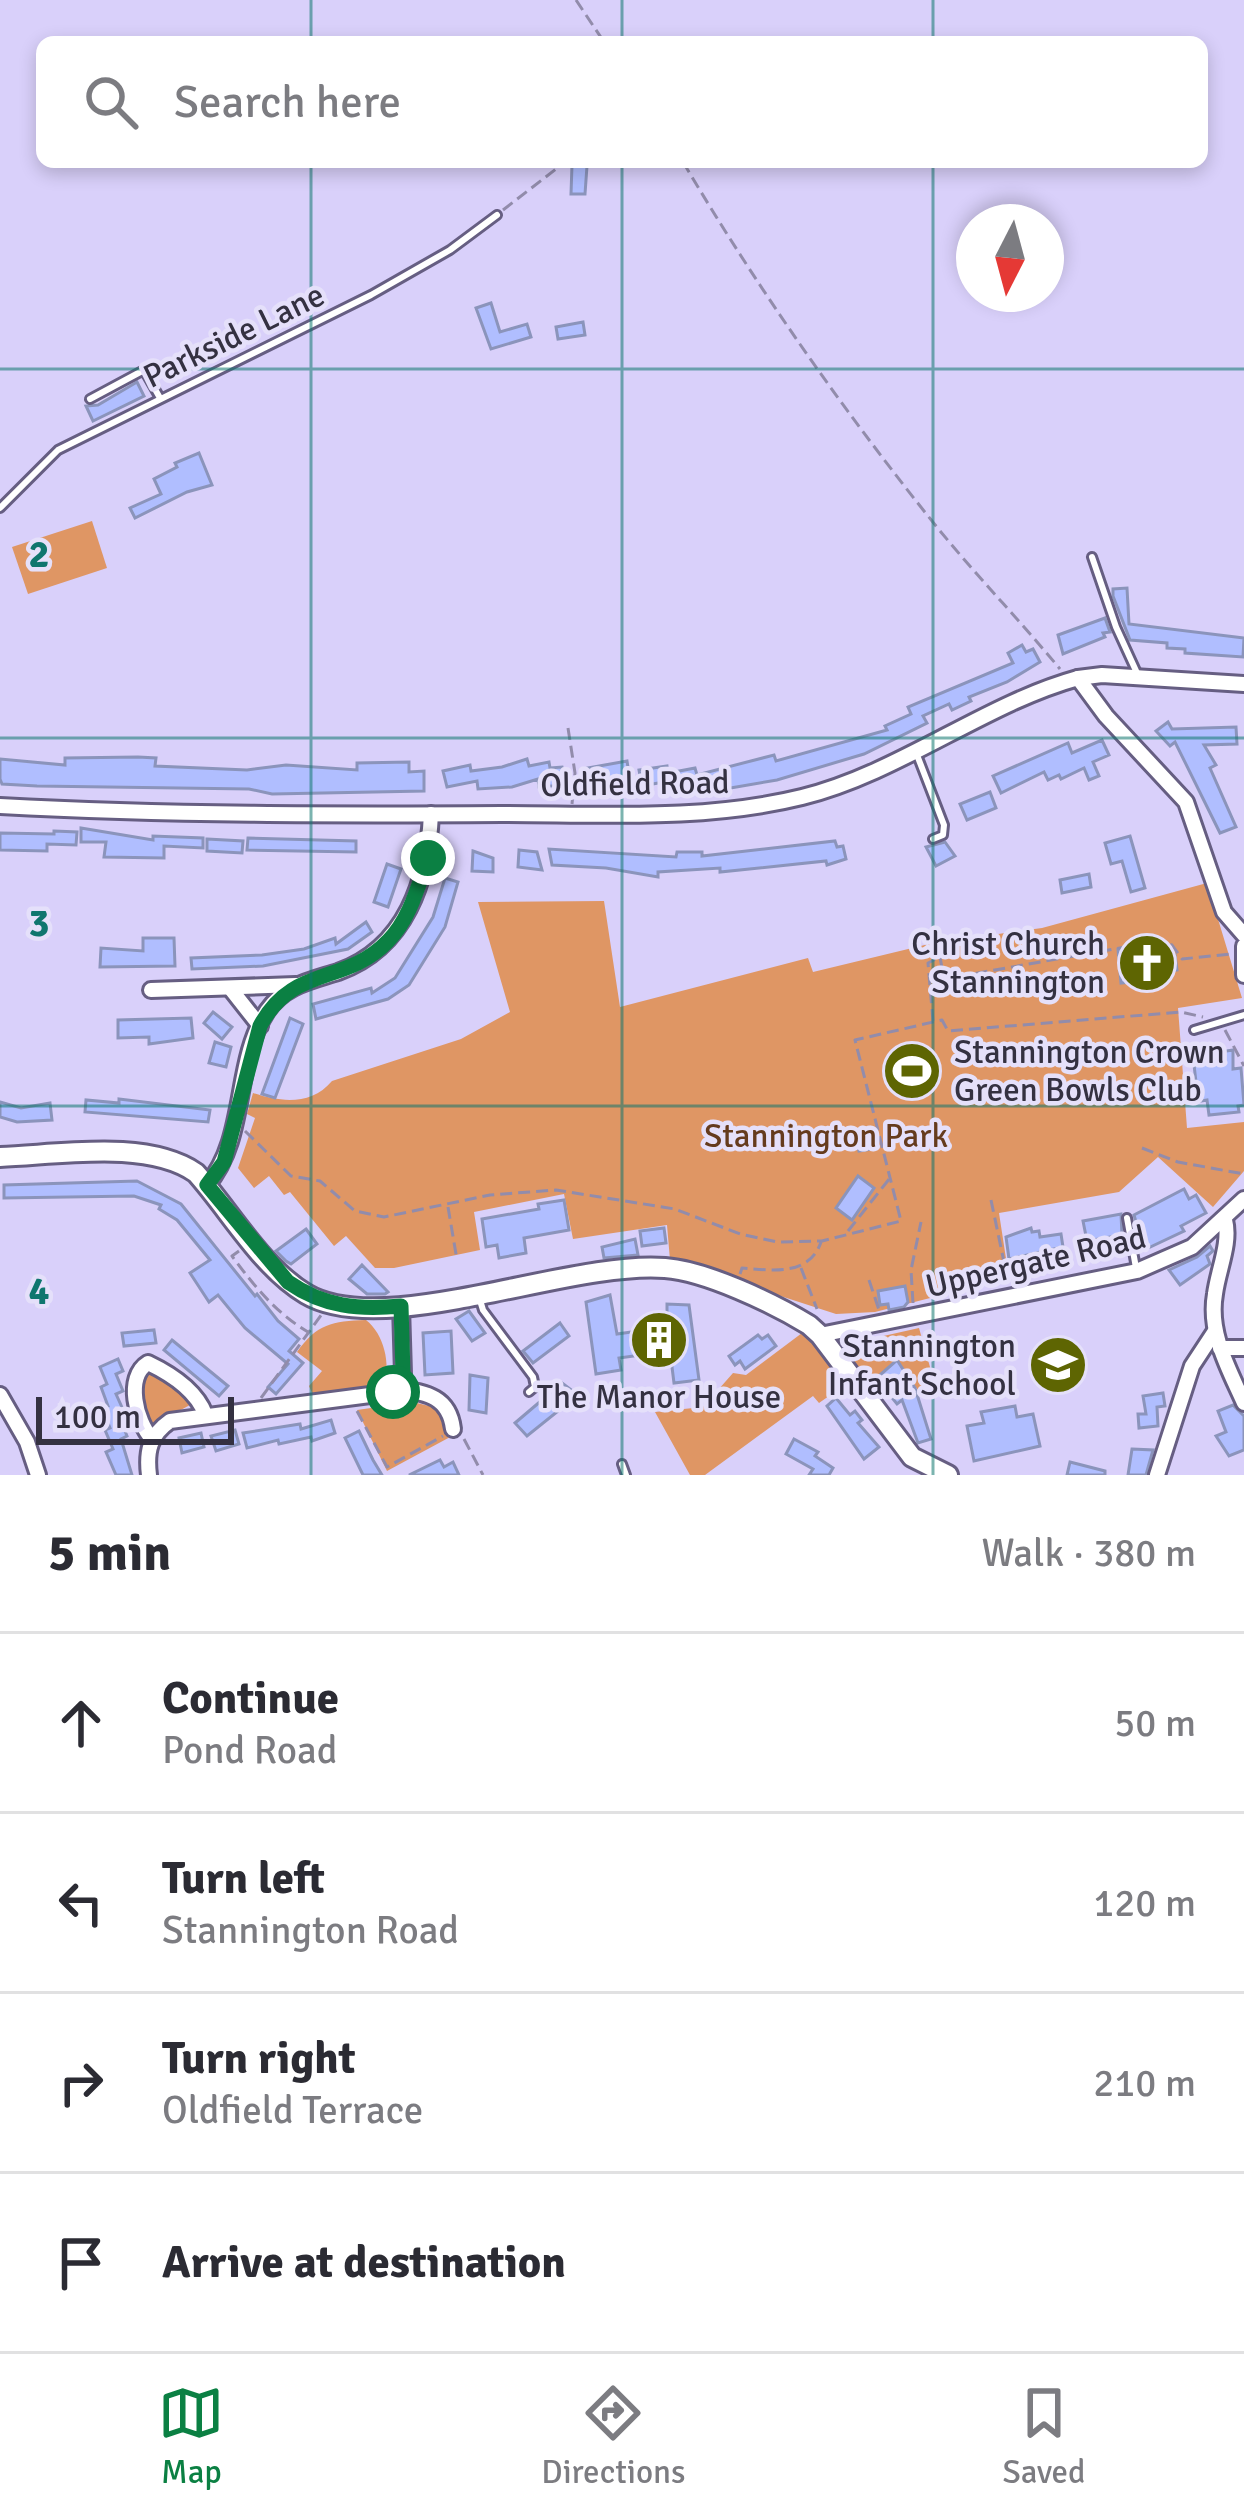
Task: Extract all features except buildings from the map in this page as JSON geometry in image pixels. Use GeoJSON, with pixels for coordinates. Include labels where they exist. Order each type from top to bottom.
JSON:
{"type":"FeatureCollection","features":[{"type":"Feature","properties":{"kind":"main road"},"geometry":{"type":"LineString","coordinates":[[0,1157],[149,1153],[181,1162],[207,1185],[288,1282],[330,1303],[365,1309],[602,1271],[655,1268],[684,1272],[815,1330],[914,1469],[947,1475]]}},
{"type":"Feature","properties":{"kind":"street","name":"Oldfield Road"},"geometry":{"type":"LineString","coordinates":[[0,806],[431,814],[751,808],[842,784],[1071,680],[1138,677],[1244,684]]}},
{"type":"Feature","properties":{"kind":"street"},"geometry":{"type":"LineString","coordinates":[[1071,680],[1186,802],[1224,912],[1244,935]]}},
{"type":"Feature","properties":{"kind":"street"},"geometry":{"type":"LineString","coordinates":[[151,990],[296,985],[342,970],[387,943],[404,922],[421,878],[431,814]]}},
{"type":"Feature","properties":{"kind":"street"},"geometry":{"type":"LineString","coordinates":[[1244,948],[1244,975]]}},
{"type":"Feature","properties":{"kind":"street"},"geometry":{"type":"LineString","coordinates":[[207,1185],[224,1162],[260,1026],[281,995],[296,985]]}},
{"type":"Feature","properties":{"kind":"street"},"geometry":{"type":"LineString","coordinates":[[230,988],[260,1026]]}},
{"type":"Feature","properties":{"kind":"street","name":"Uppergate Road"},"geometry":{"type":"LineString","coordinates":[[815,1330],[883,1323],[1137,1271],[1177,1256],[1225,1220],[1244,1199]]}},
{"type":"Feature","properties":{"kind":"street"},"geometry":{"type":"LineString","coordinates":[[1225,1220],[1226,1242],[1214,1295],[1215,1331],[1244,1403]]}},
{"type":"Feature","properties":{"kind":"street"},"geometry":{"type":"LineString","coordinates":[[148,1475],[152,1439],[170,1420],[353,1400],[397,1388],[403,1374],[401,1306]]}},
{"type":"Feature","properties":{"kind":"street"},"geometry":{"type":"LineString","coordinates":[[1156,1475],[1192,1366],[1215,1331]]}},
{"type":"Feature","properties":{"kind":"street"},"geometry":{"type":"LineString","coordinates":[[1220,1348],[1244,1348]]}},
{"type":"Feature","properties":{"kind":"street"},"geometry":{"type":"LineString","coordinates":[[152,1439],[138,1412],[136,1374],[140,1367],[148,1364],[176,1380],[195,1396],[205,1414]]}},
{"type":"Feature","properties":{"kind":"street"},"geometry":{"type":"LineString","coordinates":[[397,1388],[435,1396],[450,1411],[453,1429]]}},
{"type":"Feature","properties":{"kind":"street"},"geometry":{"type":"LineString","coordinates":[[0,1395],[27,1442],[38,1475]]}},
{"type":"Feature","properties":{"kind":"lane","name":"Parkside Lane"},"geometry":{"type":"LineString","coordinates":[[0,508],[58,450],[370,295],[450,250],[497,215]]}},
{"type":"Feature","properties":{"kind":"lane"},"geometry":{"type":"LineString","coordinates":[[90,399],[144,370],[160,398]]}},
{"type":"Feature","properties":{"kind":"lane"},"geometry":{"type":"LineString","coordinates":[[1092,557],[1138,677]]}},
{"type":"Feature","properties":{"kind":"lane"},"geometry":{"type":"LineString","coordinates":[[916,752],[944,825],[943,835],[933,838]]}},
{"type":"Feature","properties":{"kind":"lane"},"geometry":{"type":"LineString","coordinates":[[1194,1030],[1244,1015]]}},
{"type":"Feature","properties":{"kind":"lane"},"geometry":{"type":"LineString","coordinates":[[1127,1218],[1137,1271]]}},
{"type":"Feature","properties":{"kind":"lane"},"geometry":{"type":"LineString","coordinates":[[478,1293],[483,1310],[533,1377],[535,1387],[529,1392]]}},
{"type":"Feature","properties":{"kind":"lane"},"geometry":{"type":"LineString","coordinates":[[622,1464],[626,1475]]}},
{"type":"Feature","properties":{"kind":"path"},"geometry":{"type":"LineString","coordinates":[[576,0],[600,36]]}},
{"type":"Feature","properties":{"kind":"path"},"geometry":{"type":"LineString","coordinates":[[497,215],[557,168]]}},
{"type":"Feature","properties":{"kind":"path"},"geometry":{"type":"LineString","coordinates":[[687,168],[742,261],[840,404],[930,520],[1071,680]]}},
{"type":"Feature","properties":{"kind":"path"},"geometry":{"type":"LineString","coordinates":[[568,728],[575,773],[571,814]]}},
{"type":"Feature","properties":{"kind":"path"},"geometry":{"type":"LineString","coordinates":[[933,1022],[928,963],[940,957],[944,980],[1159,940],[1172,944],[1182,959],[1244,948]]}},
{"type":"Feature","properties":{"kind":"path"},"geometry":{"type":"LineString","coordinates":[[234,1123],[265,1146],[291,1176],[320,1181],[355,1210],[384,1217],[490,1195],[556,1190],[675,1209],[740,1234],[777,1242],[822,1241],[901,1221],[855,1040],[942,1020],[948,1031],[1180,1012],[1219,1022],[1244,1066]]}},
{"type":"Feature","properties":{"kind":"path"},"geometry":{"type":"LineString","coordinates":[[1142,1148],[1178,1162],[1244,1174]]}},
{"type":"Feature","properties":{"kind":"path"},"geometry":{"type":"LineString","coordinates":[[845,1234],[892,1178]]}},
{"type":"Feature","properties":{"kind":"path"},"geometry":{"type":"LineString","coordinates":[[991,1200],[1012,1297]]}},
{"type":"Feature","properties":{"kind":"path"},"geometry":{"type":"LineString","coordinates":[[448,1205],[457,1260]]}},
{"type":"Feature","properties":{"kind":"path"},"geometry":{"type":"LineString","coordinates":[[915,1316],[910,1270],[921,1222]]}},
{"type":"Feature","properties":{"kind":"path"},"geometry":{"type":"LineString","coordinates":[[253,1240],[232,1256],[257,1290],[308,1332]]}},
{"type":"Feature","properties":{"kind":"path"},"geometry":{"type":"LineString","coordinates":[[733,1290],[742,1268],[800,1266],[819,1251],[822,1241]]}},
{"type":"Feature","properties":{"kind":"path"},"geometry":{"type":"LineString","coordinates":[[800,1266],[817,1309],[815,1330]]}},
{"type":"Feature","properties":{"kind":"path"},"geometry":{"type":"LineString","coordinates":[[869,1280],[883,1323]]}},
{"type":"Feature","properties":{"kind":"path"},"geometry":{"type":"LineString","coordinates":[[263,1410],[261,1394],[330,1303]]}},
{"type":"Feature","properties":{"kind":"path"},"geometry":{"type":"LineString","coordinates":[[353,1400],[387,1467],[453,1429],[482,1475]]}},
{"type":"Feature","properties":{"kind":"green space"},"geometry":{"type":"Polygon","coordinates":[[[92,521],[107,568],[28,594],[12,547],[92,521]]]}},
{"type":"Feature","properties":{"kind":"green space","name":"Stannington Park"},"geometry":{"type":"Polygon","coordinates":[[[1207,883],[1242,998],[1178,1008],[1187,1128],[1244,1122],[1244,1171],[1213,1207],[1158,1157],[1119,1192],[999,1213],[1009,1278],[875,1312],[836,1314],[670,1260],[667,1225],[573,1239],[564,1194],[474,1212],[480,1250],[375,1268],[346,1236],[334,1246],[290,1192],[284,1195],[269,1176],[254,1188],[238,1168],[255,1118],[247,1114],[253,1093],[284,1100],[315,1095],[332,1081],[461,1039],[510,1012],[478,902],[604,901],[620,1007],[808,958],[813,972],[933,943],[1042,928],[1207,883]]]}},
{"type":"Feature","properties":{"kind":"green space"},"geometry":{"type":"Polygon","coordinates":[[[366,1320],[384,1350],[384,1385],[312,1393],[309,1386],[322,1371],[297,1352],[326,1326],[366,1320]]]}},
{"type":"Feature","properties":{"kind":"green space"},"geometry":{"type":"Polygon","coordinates":[[[919,1328],[937,1392],[923,1397],[897,1361],[869,1384],[839,1346],[919,1328]]]}},
{"type":"Feature","properties":{"kind":"green space"},"geometry":{"type":"Polygon","coordinates":[[[806,1330],[846,1384],[819,1403],[813,1396],[705,1475],[690,1475],[655,1412],[703,1407],[733,1373],[746,1375],[806,1330]]]}},
{"type":"Feature","properties":{"kind":"green space"},"geometry":{"type":"Polygon","coordinates":[[[151,1370],[187,1396],[190,1405],[149,1427],[142,1415],[141,1374],[151,1370]]]}},
{"type":"Feature","properties":{"kind":"green space"},"geometry":{"type":"Polygon","coordinates":[[[413,1402],[441,1409],[452,1436],[387,1471],[357,1410],[413,1402]]]}},
{"type":"Feature","properties":{"kind":"place","name":"Christ Church Stannington"},"geometry":{"type":"Point","coordinates":[1147,963]}},
{"type":"Feature","properties":{"kind":"place","name":"Stannington Crown Green Bowls Club"},"geometry":{"type":"Point","coordinates":[912,1071]}},
{"type":"Feature","properties":{"kind":"place","name":"The Manor House"},"geometry":{"type":"Point","coordinates":[659,1340]}},
{"type":"Feature","properties":{"kind":"place","name":"Stannington Infant School"},"geometry":{"type":"Point","coordinates":[1058,1365]}},
{"type":"Feature","properties":{"kind":"route"},"geometry":{"type":"LineString","coordinates":[[393,1392],[403,1374],[401,1306],[344,1307],[304,1293],[288,1282],[207,1185],[224,1162],[245,1076],[268,1011],[296,985],[342,970],[387,943],[404,922],[428,858]]}}]}
